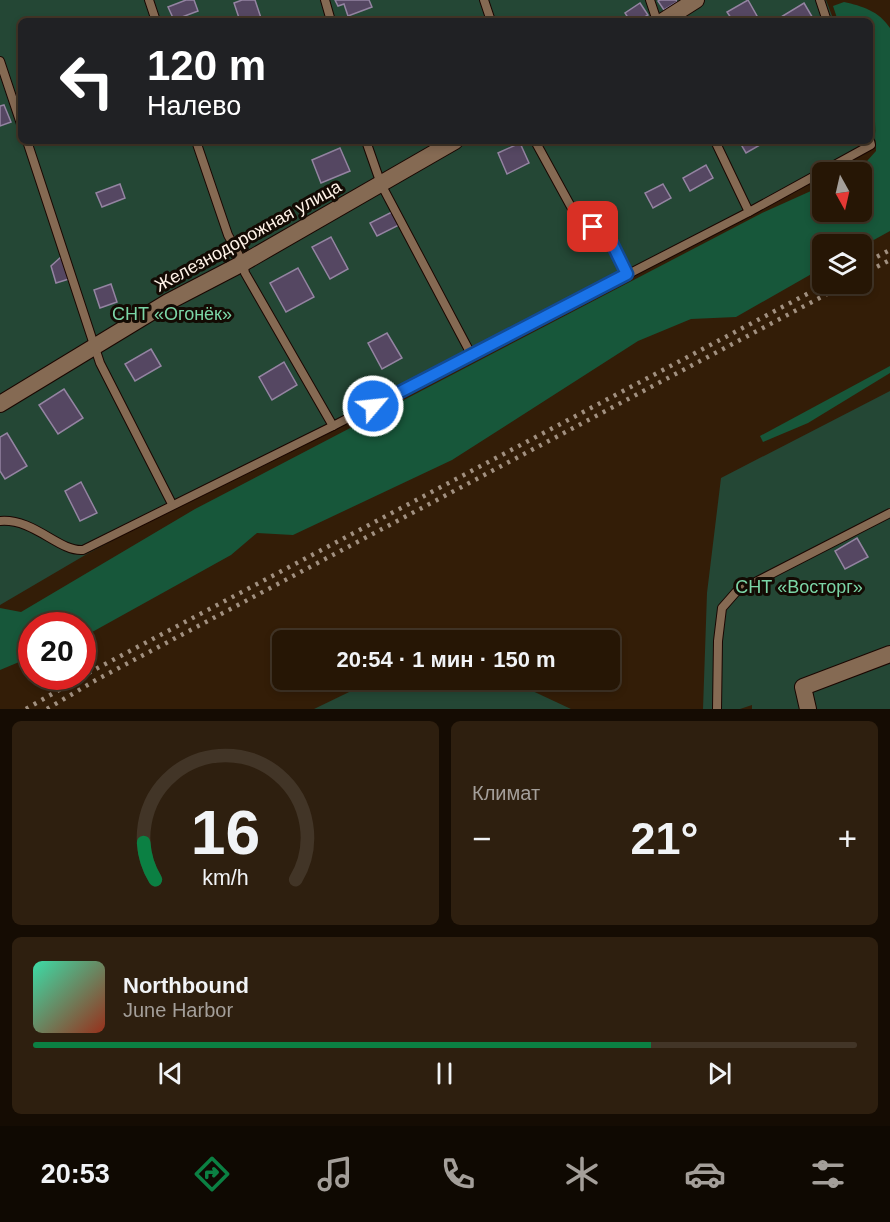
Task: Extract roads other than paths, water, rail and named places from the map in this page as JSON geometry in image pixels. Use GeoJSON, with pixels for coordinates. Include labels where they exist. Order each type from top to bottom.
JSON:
{"type":"FeatureCollection","features":[{"type":"Feature","properties":{"kind":"street"},"geometry":{"type":"LineString","coordinates":[[668,18],[696,0]]}},
{"type":"Feature","properties":{"kind":"street","name":"Железнодорожная улица"},"geometry":{"type":"LineString","coordinates":[[0,404],[168,303],[243,263],[449,144]]}},
{"type":"Feature","properties":{"kind":"street"},"geometry":{"type":"LineString","coordinates":[[808,709],[803,687],[889,656]]}},
{"type":"Feature","properties":{"kind":"lane"},"geometry":{"type":"LineString","coordinates":[[149,0],[155,18]]}},
{"type":"Feature","properties":{"kind":"lane"},"geometry":{"type":"LineString","coordinates":[[325,0],[330,18]]}},
{"type":"Feature","properties":{"kind":"lane"},"geometry":{"type":"LineString","coordinates":[[484,0],[490,18]]}},
{"type":"Feature","properties":{"kind":"lane"},"geometry":{"type":"LineString","coordinates":[[650,0],[656,18]]}},
{"type":"Feature","properties":{"kind":"lane"},"geometry":{"type":"LineString","coordinates":[[820,0],[826,18]]}},
{"type":"Feature","properties":{"kind":"lane"},"geometry":{"type":"LineString","coordinates":[[0,61],[18,115]]}},
{"type":"Feature","properties":{"kind":"lane"},"geometry":{"type":"LineString","coordinates":[[28,144],[100,363],[172,504]]}},
{"type":"Feature","properties":{"kind":"lane"},"geometry":{"type":"LineString","coordinates":[[197,144],[228,235],[243,263],[245,273],[333,426]]}},
{"type":"Feature","properties":{"kind":"lane"},"geometry":{"type":"LineString","coordinates":[[367,144],[381,184],[471,354]]}},
{"type":"Feature","properties":{"kind":"lane"},"geometry":{"type":"LineString","coordinates":[[537,144],[581,225],[605,229],[627,274]]}},
{"type":"Feature","properties":{"kind":"lane"},"geometry":{"type":"LineString","coordinates":[[716,144],[749,212]]}},
{"type":"Feature","properties":{"kind":"lane"},"geometry":{"type":"LineString","coordinates":[[0,521],[13,520],[47,534],[74,550],[83,550],[333,426],[749,212],[871,144]]}},
{"type":"Feature","properties":{"kind":"lane"},"geometry":{"type":"LineString","coordinates":[[717,709],[718,641],[722,608],[736,592],[890,513]]}},
{"type":"Feature","properties":{"kind":"railway"},"geometry":{"type":"LineString","coordinates":[[872,259],[890,250]]}},
{"type":"Feature","properties":{"kind":"railway"},"geometry":{"type":"LineString","coordinates":[[872,269],[890,260]]}},
{"type":"Feature","properties":{"kind":"railway"},"geometry":{"type":"LineString","coordinates":[[26,709],[92,671],[812,291]]}},
{"type":"Feature","properties":{"kind":"railway"},"geometry":{"type":"LineString","coordinates":[[47,709],[96,680],[827,294]]}},
{"type":"Feature","properties":{"kind":"park label","name":"СНТ «Огонёк»"},"geometry":{"type":"Point","coordinates":[172,314]}},
{"type":"Feature","properties":{"kind":"park label","name":"СНТ «Восторг»"},"geometry":{"type":"Point","coordinates":[799,587]}}]}
